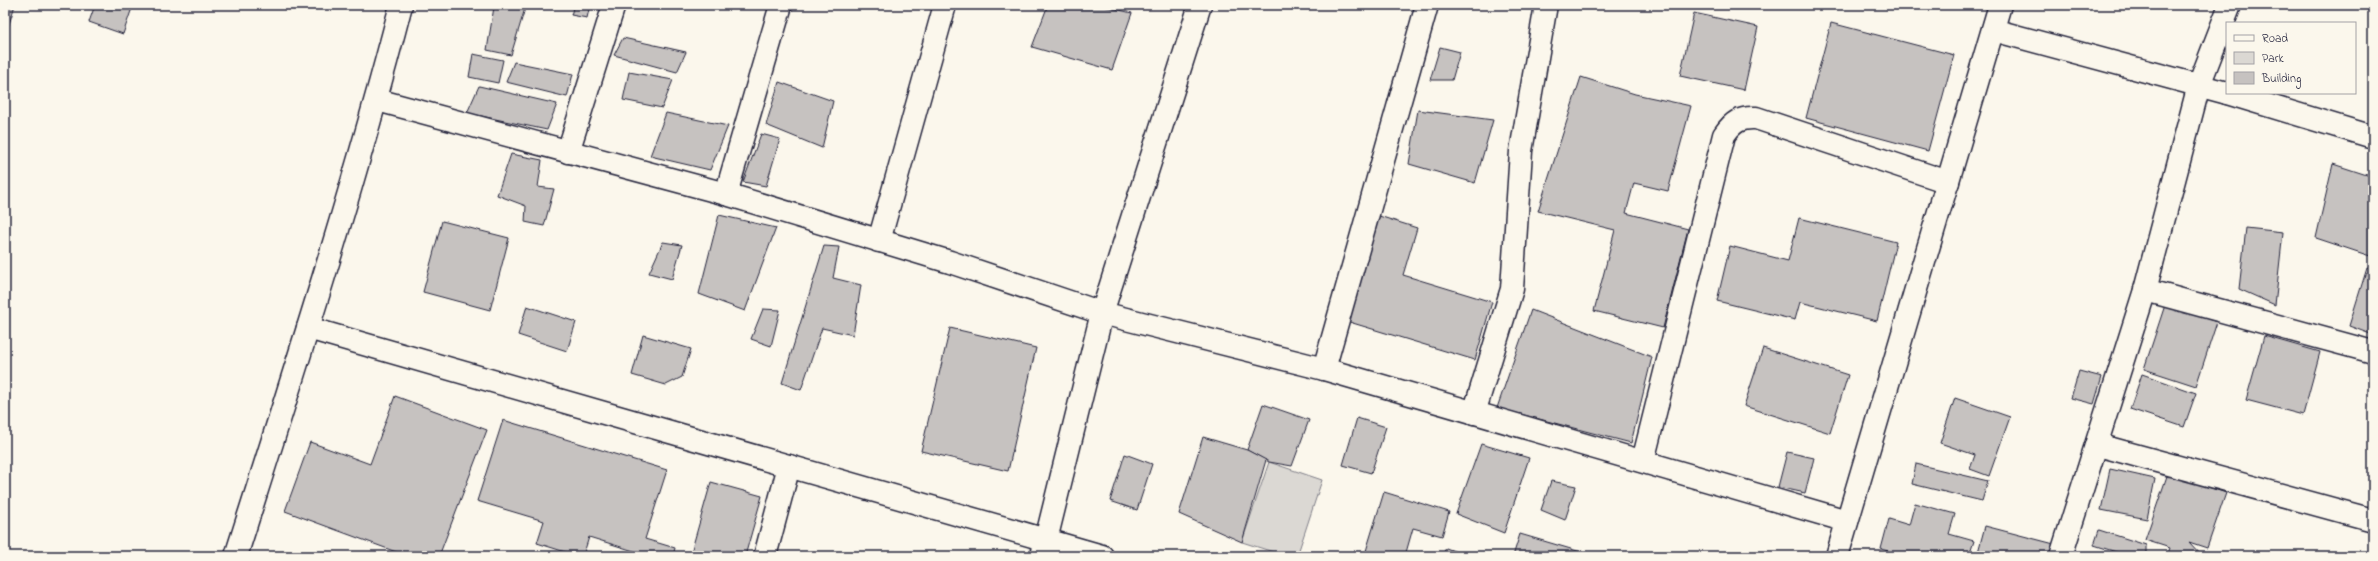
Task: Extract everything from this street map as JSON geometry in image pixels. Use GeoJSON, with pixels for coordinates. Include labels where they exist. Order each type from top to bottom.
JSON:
{"type":"FeatureCollection","features":[{"type":"Feature","properties":{"kind":"street"},"geometry":{"type":"LineString","coordinates":[[236,556],[308,328],[376,100],[401,5]]}},
{"type":"Feature","properties":{"kind":"street"},"geometry":{"type":"LineString","coordinates":[[568,152],[614,5]]}},
{"type":"Feature","properties":{"kind":"street"},"geometry":{"type":"LineString","coordinates":[[726,194],[781,5]]}},
{"type":"Feature","properties":{"kind":"street"},"geometry":{"type":"LineString","coordinates":[[879,241],[946,5]]}},
{"type":"Feature","properties":{"kind":"street"},"geometry":{"type":"LineString","coordinates":[[1045,548],[1102,312],[1200,5]]}},
{"type":"Feature","properties":{"kind":"street"},"geometry":{"type":"LineString","coordinates":[[1324,369],[1427,5]]}},
{"type":"Feature","properties":{"kind":"street"},"geometry":{"type":"LineString","coordinates":[[1474,413],[1512,289],[1521,150],[1546,5]]}},
{"type":"Feature","properties":{"kind":"street"},"geometry":{"type":"LineString","coordinates":[[1837,556],[2000,5]]}},
{"type":"Feature","properties":{"kind":"street"},"geometry":{"type":"LineString","coordinates":[[2061,556],[2098,445],[2146,290],[2199,85],[2230,5]]}},
{"type":"Feature","properties":{"kind":"street"},"geometry":{"type":"LineString","coordinates":[[1993,30],[2226,93]]}},
{"type":"Feature","properties":{"kind":"street"},"geometry":{"type":"LineString","coordinates":[[2230,94],[2373,137]]}},
{"type":"Feature","properties":{"kind":"street"},"geometry":{"type":"LineString","coordinates":[[376,100],[726,194],[950,262],[1102,312],[1324,369],[1847,521]]}},
{"type":"Feature","properties":{"kind":"street"},"geometry":{"type":"LineString","coordinates":[[1643,461],[1724,135],[1731,124],[1744,117],[1756,118],[1948,182]]}},
{"type":"Feature","properties":{"kind":"street"},"geometry":{"type":"LineString","coordinates":[[2146,290],[2373,352]]}},
{"type":"Feature","properties":{"kind":"street"},"geometry":{"type":"LineString","coordinates":[[308,328],[789,466],[1045,548],[1102,556]]}},
{"type":"Feature","properties":{"kind":"street"},"geometry":{"type":"LineString","coordinates":[[2098,445],[2373,520]]}},
{"type":"Feature","properties":{"kind":"street"},"geometry":{"type":"LineString","coordinates":[[765,556],[789,466]]}},
{"type":"Feature","properties":{"kind":"green space"},"geometry":{"type":"Polygon","coordinates":[[[1269,462],[1322,480],[1297,556],[1286,556],[1242,542],[1269,462]]]}},
{"type":"Feature","properties":{"kind":"building"},"geometry":{"type":"Polygon","coordinates":[[[5,5],[15,5],[5,37],[5,5]]]}},
{"type":"Feature","properties":{"kind":"building"},"geometry":{"type":"Polygon","coordinates":[[[95,5],[133,5],[123,34],[89,22],[95,5]]]}},
{"type":"Feature","properties":{"kind":"building"},"geometry":{"type":"Polygon","coordinates":[[[484,5],[526,5],[511,55],[487,50],[494,7],[484,5]]]}},
{"type":"Feature","properties":{"kind":"building"},"geometry":{"type":"Polygon","coordinates":[[[574,5],[590,5],[587,18],[571,15],[574,5]]]}},
{"type":"Feature","properties":{"kind":"building"},"geometry":{"type":"Polygon","coordinates":[[[1048,5],[1099,5],[1132,13],[1112,70],[1032,47],[1048,5]]]}},
{"type":"Feature","properties":{"kind":"building"},"geometry":{"type":"Polygon","coordinates":[[[1694,13],[1758,27],[1744,90],[1680,76],[1694,13]]]}},
{"type":"Feature","properties":{"kind":"building"},"geometry":{"type":"Polygon","coordinates":[[[1831,23],[1954,55],[1928,151],[1806,118],[1831,23]]]}},
{"type":"Feature","properties":{"kind":"building"},"geometry":{"type":"Polygon","coordinates":[[[623,38],[686,52],[677,72],[614,55],[623,38]]]}},
{"type":"Feature","properties":{"kind":"building"},"geometry":{"type":"Polygon","coordinates":[[[1440,47],[1460,52],[1452,80],[1430,80],[1440,47]]]}},
{"type":"Feature","properties":{"kind":"building"},"geometry":{"type":"Polygon","coordinates":[[[473,54],[503,60],[498,83],[469,77],[473,54]]]}},
{"type":"Feature","properties":{"kind":"building"},"geometry":{"type":"Polygon","coordinates":[[[514,62],[573,74],[567,97],[506,82],[514,62]]]}},
{"type":"Feature","properties":{"kind":"building"},"geometry":{"type":"Polygon","coordinates":[[[629,72],[673,80],[662,108],[623,100],[629,72]]]}},
{"type":"Feature","properties":{"kind":"building"},"geometry":{"type":"Polygon","coordinates":[[[1581,77],[1635,94],[1691,106],[1668,191],[1634,183],[1626,213],[1688,229],[1663,328],[1594,311],[1615,230],[1538,211],[1581,77]]]}},
{"type":"Feature","properties":{"kind":"building"},"geometry":{"type":"Polygon","coordinates":[[[779,82],[833,101],[822,148],[766,125],[779,82]]]}},
{"type":"Feature","properties":{"kind":"building"},"geometry":{"type":"Polygon","coordinates":[[[479,86],[557,104],[547,130],[467,113],[479,86]]]}},
{"type":"Feature","properties":{"kind":"building"},"geometry":{"type":"Polygon","coordinates":[[[1418,110],[1493,120],[1475,183],[1409,164],[1418,110]]]}},
{"type":"Feature","properties":{"kind":"building"},"geometry":{"type":"Polygon","coordinates":[[[666,113],[728,126],[710,170],[650,156],[666,113]]]}},
{"type":"Feature","properties":{"kind":"building"},"geometry":{"type":"Polygon","coordinates":[[[761,134],[780,139],[766,186],[743,182],[761,134]]]}},
{"type":"Feature","properties":{"kind":"building"},"geometry":{"type":"Polygon","coordinates":[[[511,154],[542,160],[538,187],[554,189],[544,226],[525,222],[526,206],[497,195],[511,154]]]}},
{"type":"Feature","properties":{"kind":"building"},"geometry":{"type":"Polygon","coordinates":[[[2333,164],[2373,177],[2373,257],[2316,238],[2333,164]]]}},
{"type":"Feature","properties":{"kind":"building"},"geometry":{"type":"Polygon","coordinates":[[[719,215],[776,228],[745,311],[699,294],[719,215]]]}},
{"type":"Feature","properties":{"kind":"building"},"geometry":{"type":"Polygon","coordinates":[[[1379,216],[1417,228],[1403,275],[1492,302],[1475,360],[1346,321],[1379,216]]]}},
{"type":"Feature","properties":{"kind":"building"},"geometry":{"type":"Polygon","coordinates":[[[1799,218],[1896,242],[1877,321],[1800,302],[1795,320],[1717,301],[1730,246],[1788,261],[1799,218]]]}},
{"type":"Feature","properties":{"kind":"building"},"geometry":{"type":"Polygon","coordinates":[[[442,221],[509,238],[490,310],[423,292],[442,221]]]}},
{"type":"Feature","properties":{"kind":"building"},"geometry":{"type":"Polygon","coordinates":[[[2246,228],[2283,232],[2275,305],[2239,289],[2246,228]]]}},
{"type":"Feature","properties":{"kind":"building"},"geometry":{"type":"Polygon","coordinates":[[[663,242],[682,245],[672,279],[649,273],[663,242]]]}},
{"type":"Feature","properties":{"kind":"building"},"geometry":{"type":"Polygon","coordinates":[[[824,246],[839,247],[833,278],[861,285],[853,335],[822,328],[801,390],[782,383],[824,246]]]}},
{"type":"Feature","properties":{"kind":"building"},"geometry":{"type":"Polygon","coordinates":[[[2367,268],[2373,269],[2373,335],[2349,326],[2367,268]]]}},
{"type":"Feature","properties":{"kind":"building"},"geometry":{"type":"Polygon","coordinates":[[[2165,305],[2217,322],[2196,386],[2144,369],[2165,305]]]}},
{"type":"Feature","properties":{"kind":"building"},"geometry":{"type":"Polygon","coordinates":[[[527,306],[576,322],[567,351],[518,335],[527,306]]]}},
{"type":"Feature","properties":{"kind":"building"},"geometry":{"type":"Polygon","coordinates":[[[763,309],[780,310],[771,346],[751,339],[763,309]]]}},
{"type":"Feature","properties":{"kind":"building"},"geometry":{"type":"Polygon","coordinates":[[[1531,310],[1652,357],[1631,443],[1497,408],[1531,310]]]}},
{"type":"Feature","properties":{"kind":"building"},"geometry":{"type":"Polygon","coordinates":[[[950,328],[1036,348],[1008,471],[921,451],[950,328]]]}},
{"type":"Feature","properties":{"kind":"building"},"geometry":{"type":"Polygon","coordinates":[[[643,335],[691,349],[682,377],[666,385],[632,375],[643,335]]]}},
{"type":"Feature","properties":{"kind":"building"},"geometry":{"type":"Polygon","coordinates":[[[2264,336],[2320,352],[2303,415],[2246,400],[2264,336]]]}},
{"type":"Feature","properties":{"kind":"building"},"geometry":{"type":"Polygon","coordinates":[[[1763,348],[1848,375],[1830,433],[1744,406],[1763,348]]]}},
{"type":"Feature","properties":{"kind":"building"},"geometry":{"type":"Polygon","coordinates":[[[2079,371],[2102,377],[2094,404],[2071,398],[2079,371]]]}},
{"type":"Feature","properties":{"kind":"building"},"geometry":{"type":"Polygon","coordinates":[[[2142,374],[2196,393],[2184,427],[2130,409],[2142,374]]]}},
{"type":"Feature","properties":{"kind":"building"},"geometry":{"type":"Polygon","coordinates":[[[395,396],[487,430],[439,556],[407,556],[285,511],[310,442],[370,464],[395,396]]]}},
{"type":"Feature","properties":{"kind":"building"},"geometry":{"type":"Polygon","coordinates":[[[1955,398],[2010,417],[1989,476],[1970,469],[1975,455],[1940,443],[1955,398]]]}},
{"type":"Feature","properties":{"kind":"building"},"geometry":{"type":"Polygon","coordinates":[[[1263,404],[1309,420],[1292,466],[1269,462],[1247,450],[1263,404]]]}},
{"type":"Feature","properties":{"kind":"building"},"geometry":{"type":"Polygon","coordinates":[[[1357,418],[1386,427],[1371,473],[1343,465],[1357,418]]]}},
{"type":"Feature","properties":{"kind":"building"},"geometry":{"type":"Polygon","coordinates":[[[503,420],[667,470],[645,539],[675,548],[673,556],[635,556],[637,552],[589,537],[583,556],[578,556],[537,543],[544,521],[477,501],[503,420]]]}},
{"type":"Feature","properties":{"kind":"building"},"geometry":{"type":"Polygon","coordinates":[[[1203,437],[1247,450],[1266,460],[1242,542],[1179,514],[1203,437]]]}},
{"type":"Feature","properties":{"kind":"building"},"geometry":{"type":"Polygon","coordinates":[[[1481,444],[1529,458],[1504,533],[1456,514],[1481,444]]]}},
{"type":"Feature","properties":{"kind":"building"},"geometry":{"type":"Polygon","coordinates":[[[1787,452],[1814,458],[1805,493],[1778,487],[1787,452]]]}},
{"type":"Feature","properties":{"kind":"building"},"geometry":{"type":"Polygon","coordinates":[[[1125,454],[1152,464],[1137,510],[1110,501],[1125,454]]]}},
{"type":"Feature","properties":{"kind":"building"},"geometry":{"type":"Polygon","coordinates":[[[1916,464],[1988,481],[1982,501],[1912,484],[1916,464]]]}},
{"type":"Feature","properties":{"kind":"building"},"geometry":{"type":"Polygon","coordinates":[[[2110,469],[2155,479],[2147,519],[2101,510],[2110,469]]]}},
{"type":"Feature","properties":{"kind":"building"},"geometry":{"type":"Polygon","coordinates":[[[2168,473],[2226,493],[2207,548],[2189,542],[2202,556],[2167,556],[2170,548],[2145,540],[2168,473]]]}},
{"type":"Feature","properties":{"kind":"building"},"geometry":{"type":"Polygon","coordinates":[[[1551,481],[1576,486],[1565,520],[1541,510],[1551,481]]]}},
{"type":"Feature","properties":{"kind":"building"},"geometry":{"type":"Polygon","coordinates":[[[711,482],[762,496],[745,556],[690,556],[711,482]]]}},
{"type":"Feature","properties":{"kind":"building"},"geometry":{"type":"Polygon","coordinates":[[[1384,492],[1449,512],[1442,536],[1413,528],[1405,556],[1382,556],[1366,551],[1384,492]]]}},
{"type":"Feature","properties":{"kind":"building"},"geometry":{"type":"Polygon","coordinates":[[[1915,503],[1955,514],[1949,534],[1974,541],[1969,556],[1905,556],[1881,549],[1889,519],[1909,525],[1915,503]]]}},
{"type":"Feature","properties":{"kind":"building"},"geometry":{"type":"Polygon","coordinates":[[[1985,526],[2058,545],[2055,556],[1977,556],[1985,526]]]}},
{"type":"Feature","properties":{"kind":"building"},"geometry":{"type":"Polygon","coordinates":[[[2099,530],[2146,545],[2146,556],[2129,556],[2094,545],[2099,530]]]}},
{"type":"Feature","properties":{"kind":"building"},"geometry":{"type":"Polygon","coordinates":[[[1520,534],[1581,552],[1579,556],[1513,556],[1520,534]]]}},
{"type":"Feature","properties":{"kind":"building"},"geometry":{"type":"Polygon","coordinates":[[[1446,548],[1465,555],[1442,556],[1446,548]]]}}]}
